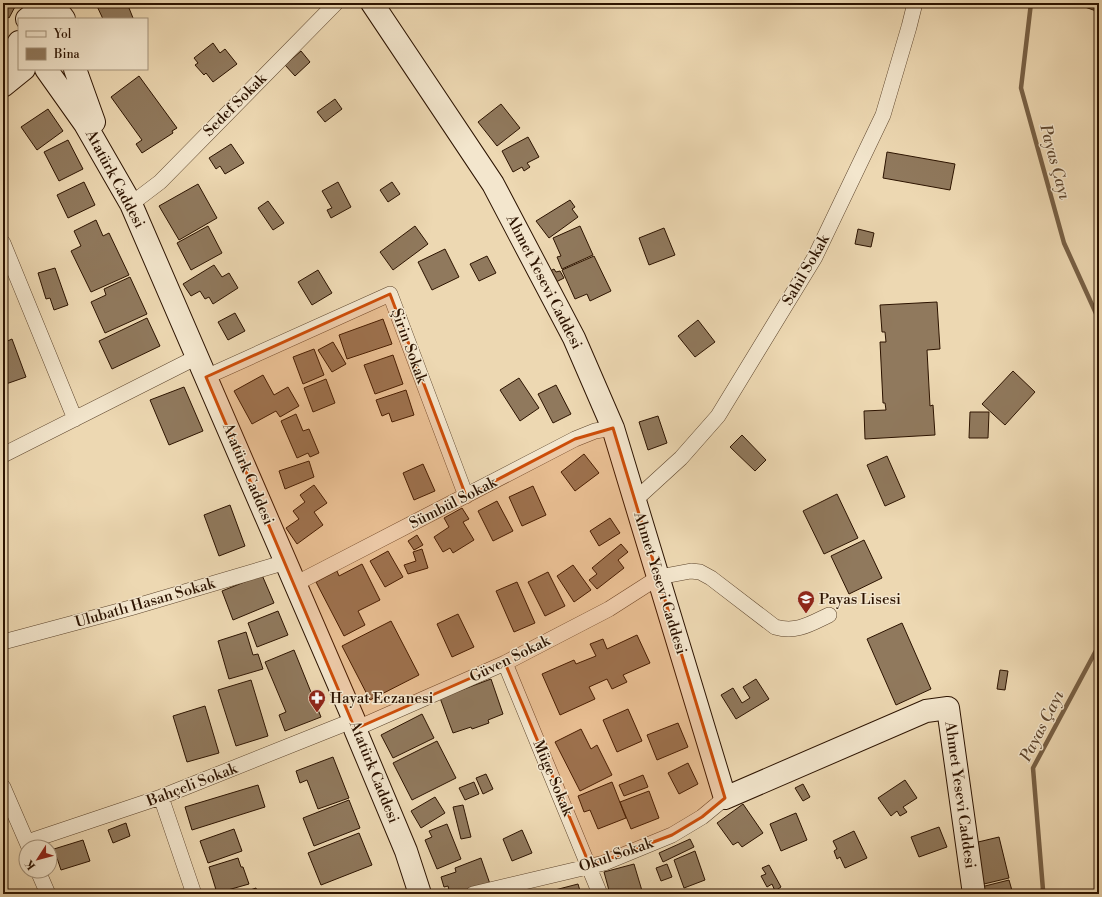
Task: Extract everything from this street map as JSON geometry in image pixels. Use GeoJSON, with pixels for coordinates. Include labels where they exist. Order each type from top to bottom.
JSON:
{"type":"FeatureCollection","features":[{"type":"Feature","properties":{"kind":"street"},"geometry":{"type":"LineString","coordinates":[[27,18],[32,3]]}},
{"type":"Feature","properties":{"kind":"street"},"geometry":{"type":"LineString","coordinates":[[63,3],[64,18]]}},
{"type":"Feature","properties":{"kind":"street","name":"Sedef Sokak"},"geometry":{"type":"LineString","coordinates":[[131,204],[160,182],[336,3]]}},
{"type":"Feature","properties":{"kind":"street","name":"Ahmet Yesevi Caddesi"},"geometry":{"type":"LineString","coordinates":[[372,3],[493,184],[574,338],[613,428],[725,798],[926,711],[948,708],[974,894]]}},
{"type":"Feature","properties":{"kind":"street","name":"Sahil Sokak"},"geometry":{"type":"LineString","coordinates":[[634,500],[681,458],[718,416],[815,257],[883,115],[915,3]]}},
{"type":"Feature","properties":{"kind":"street"},"geometry":{"type":"LineString","coordinates":[[28,18],[45,7],[51,7],[58,11],[63,18]]}},
{"type":"Feature","properties":{"kind":"street"},"geometry":{"type":"LineString","coordinates":[[3,68],[18,44]]}},
{"type":"Feature","properties":{"kind":"street"},"geometry":{"type":"LineString","coordinates":[[3,86],[23,70]]}},
{"type":"Feature","properties":{"kind":"street","name":"Atatürk Caddesi"},"geometry":{"type":"LineString","coordinates":[[47,70],[85,124],[131,204],[355,725],[406,851],[420,894]]}},
{"type":"Feature","properties":{"kind":"street"},"geometry":{"type":"LineString","coordinates":[[75,70],[90,113],[131,204]]}},
{"type":"Feature","properties":{"kind":"street"},"geometry":{"type":"LineString","coordinates":[[3,243],[75,419]]}},
{"type":"Feature","properties":{"kind":"street","name":"Şirin Sokak"},"geometry":{"type":"LineString","coordinates":[[202,367],[390,294],[466,496]]}},
{"type":"Feature","properties":{"kind":"street"},"geometry":{"type":"LineString","coordinates":[[4,452],[75,419],[202,367]]}},
{"type":"Feature","properties":{"kind":"street","name":"Sümbül Sokak"},"geometry":{"type":"LineString","coordinates":[[295,584],[575,439],[595,431],[613,428]]}},
{"type":"Feature","properties":{"kind":"street","name":"Ulubatlı Hasan Sokak"},"geometry":{"type":"LineString","coordinates":[[3,642],[122,610],[286,562]]}},
{"type":"Feature","properties":{"kind":"street"},"geometry":{"type":"LineString","coordinates":[[659,577],[691,571],[700,572],[711,578],[775,627],[788,630],[803,627],[829,615]]}},
{"type":"Feature","properties":{"kind":"street","name":"Güven Sokak"},"geometry":{"type":"LineString","coordinates":[[355,725],[505,662],[610,609],[659,577]]}},
{"type":"Feature","properties":{"kind":"street","name":"Müge Sokak"},"geometry":{"type":"LineString","coordinates":[[505,662],[590,866],[600,894]]}},
{"type":"Feature","properties":{"kind":"street","name":"Bahçeli Sokak"},"geometry":{"type":"LineString","coordinates":[[42,839],[161,797],[355,725]]}},
{"type":"Feature","properties":{"kind":"street"},"geometry":{"type":"LineString","coordinates":[[3,787],[26,839]]}},
{"type":"Feature","properties":{"kind":"street"},"geometry":{"type":"LineString","coordinates":[[161,797],[194,894]]}},
{"type":"Feature","properties":{"kind":"street","name":"Okul Sokak"},"geometry":{"type":"LineString","coordinates":[[473,894],[604,863],[672,835],[702,817],[725,798]]}},
{"type":"Feature","properties":{"kind":"street"},"geometry":{"type":"LineString","coordinates":[[41,879],[48,894]]}},
{"type":"Feature","properties":{"kind":"highlighted area"},"geometry":{"type":"Polygon","coordinates":[[[390,294],[466,496],[575,439],[613,428],[725,798],[702,817],[672,835],[590,866],[505,663],[355,729],[206,377],[390,294]]]}},
{"type":"Feature","properties":{"kind":"building"},"geometry":{"type":"Polygon","coordinates":[[[3,3],[17,3],[9,18],[3,14],[3,3]]]}},
{"type":"Feature","properties":{"kind":"building"},"geometry":{"type":"Polygon","coordinates":[[[127,3],[133,18],[103,18],[96,4],[127,3]]]}},
{"type":"Feature","properties":{"kind":"building"},"geometry":{"type":"Polygon","coordinates":[[[1083,3],[1099,3],[1099,12],[1082,6],[1083,3]]]}},
{"type":"Feature","properties":{"kind":"building"},"geometry":{"type":"Polygon","coordinates":[[[213,43],[220,53],[225,49],[237,64],[213,82],[206,73],[204,75],[195,65],[198,63],[194,58],[213,43]]]}},
{"type":"Feature","properties":{"kind":"building"},"geometry":{"type":"Polygon","coordinates":[[[301,51],[310,62],[295,76],[285,65],[301,51]]]}},
{"type":"Feature","properties":{"kind":"building"},"geometry":{"type":"Polygon","coordinates":[[[139,76],[177,128],[172,131],[173,133],[142,153],[136,144],[142,140],[111,97],[139,76]]]}},
{"type":"Feature","properties":{"kind":"building"},"geometry":{"type":"Polygon","coordinates":[[[335,99],[342,109],[325,122],[317,112],[335,99]]]}},
{"type":"Feature","properties":{"kind":"building"},"geometry":{"type":"Polygon","coordinates":[[[501,104],[520,128],[497,146],[478,122],[501,104]]]}},
{"type":"Feature","properties":{"kind":"building"},"geometry":{"type":"Polygon","coordinates":[[[48,109],[63,131],[37,150],[21,127],[48,109]]]}},
{"type":"Feature","properties":{"kind":"building"},"geometry":{"type":"Polygon","coordinates":[[[528,137],[539,157],[527,163],[530,167],[524,171],[522,167],[513,172],[502,151],[528,137]]]}},
{"type":"Feature","properties":{"kind":"building"},"geometry":{"type":"Polygon","coordinates":[[[68,140],[83,169],[59,181],[44,152],[68,140]]]}},
{"type":"Feature","properties":{"kind":"building"},"geometry":{"type":"Polygon","coordinates":[[[231,144],[244,163],[225,174],[220,166],[216,169],[209,158],[231,144]]]}},
{"type":"Feature","properties":{"kind":"building"},"geometry":{"type":"Polygon","coordinates":[[[887,152],[955,164],[950,190],[883,178],[887,152]]]}},
{"type":"Feature","properties":{"kind":"building"},"geometry":{"type":"Polygon","coordinates":[[[84,182],[95,205],[68,218],[57,195],[84,182]]]}},
{"type":"Feature","properties":{"kind":"building"},"geometry":{"type":"Polygon","coordinates":[[[338,182],[351,207],[331,218],[327,210],[332,208],[322,191],[338,182]]]}},
{"type":"Feature","properties":{"kind":"building"},"geometry":{"type":"Polygon","coordinates":[[[392,182],[400,194],[388,202],[380,190],[392,182]]]}},
{"type":"Feature","properties":{"kind":"building"},"geometry":{"type":"Polygon","coordinates":[[[198,184],[217,218],[179,240],[159,206],[198,184]]]}},
{"type":"Feature","properties":{"kind":"building"},"geometry":{"type":"Polygon","coordinates":[[[570,200],[575,207],[572,209],[578,217],[549,238],[536,221],[570,200]]]}},
{"type":"Feature","properties":{"kind":"building"},"geometry":{"type":"Polygon","coordinates":[[[268,201],[284,223],[273,230],[258,208],[268,201]]]}},
{"type":"Feature","properties":{"kind":"building"},"geometry":{"type":"Polygon","coordinates":[[[96,220],[103,236],[109,233],[129,275],[91,292],[71,251],[81,246],[74,231],[96,220]]]}},
{"type":"Feature","properties":{"kind":"building"},"geometry":{"type":"Polygon","coordinates":[[[208,226],[222,253],[191,270],[177,243],[208,226]]]}},
{"type":"Feature","properties":{"kind":"building"},"geometry":{"type":"Polygon","coordinates":[[[415,226],[428,244],[393,270],[380,252],[415,226]]]}},
{"type":"Feature","properties":{"kind":"building"},"geometry":{"type":"Polygon","coordinates":[[[580,226],[593,255],[562,269],[557,257],[561,256],[553,238],[580,226]]]}},
{"type":"Feature","properties":{"kind":"building"},"geometry":{"type":"Polygon","coordinates":[[[664,228],[675,255],[649,265],[639,238],[664,228]]]}},
{"type":"Feature","properties":{"kind":"building"},"geometry":{"type":"Polygon","coordinates":[[[858,229],[874,233],[871,247],[855,244],[858,229]]]}},
{"type":"Feature","properties":{"kind":"building"},"geometry":{"type":"Polygon","coordinates":[[[445,249],[459,277],[432,290],[418,262],[445,249]]]}},
{"type":"Feature","properties":{"kind":"building"},"geometry":{"type":"Polygon","coordinates":[[[487,256],[496,273],[479,281],[470,264],[487,256]]]}},
{"type":"Feature","properties":{"kind":"building"},"geometry":{"type":"Polygon","coordinates":[[[594,256],[611,291],[590,301],[587,294],[575,299],[562,270],[594,256]]]}},
{"type":"Feature","properties":{"kind":"building"},"geometry":{"type":"Polygon","coordinates":[[[214,265],[222,277],[229,273],[238,288],[213,304],[209,297],[205,299],[200,291],[191,296],[183,284],[214,265]]]}},
{"type":"Feature","properties":{"kind":"building"},"geometry":{"type":"Polygon","coordinates":[[[55,268],[68,305],[54,310],[50,298],[46,299],[38,273],[55,268]]]}},
{"type":"Feature","properties":{"kind":"building"},"geometry":{"type":"Polygon","coordinates":[[[554,269],[556,272],[560,271],[564,278],[556,282],[550,271],[554,269]]]}},
{"type":"Feature","properties":{"kind":"building"},"geometry":{"type":"Polygon","coordinates":[[[318,270],[332,293],[312,305],[298,282],[318,270]]]}},
{"type":"Feature","properties":{"kind":"building"},"geometry":{"type":"Polygon","coordinates":[[[130,277],[147,314],[105,333],[91,302],[106,295],[104,289],[130,277]]]}},
{"type":"Feature","properties":{"kind":"building"},"geometry":{"type":"Polygon","coordinates":[[[937,302],[940,349],[927,350],[930,406],[933,405],[935,435],[865,439],[864,411],[886,410],[885,403],[883,403],[880,342],[886,342],[885,332],[882,332],[880,305],[937,302]]]}},
{"type":"Feature","properties":{"kind":"building"},"geometry":{"type":"Polygon","coordinates":[[[235,313],[245,331],[228,340],[218,322],[235,313]]]}},
{"type":"Feature","properties":{"kind":"building"},"geometry":{"type":"Polygon","coordinates":[[[147,318],[160,346],[112,369],[99,341],[147,318]]]}},
{"type":"Feature","properties":{"kind":"building"},"geometry":{"type":"Polygon","coordinates":[[[383,319],[392,344],[347,359],[339,335],[383,319]]]}},
{"type":"Feature","properties":{"kind":"building"},"geometry":{"type":"Polygon","coordinates":[[[698,320],[715,342],[695,357],[678,336],[698,320]]]}},
{"type":"Feature","properties":{"kind":"building"},"geometry":{"type":"Polygon","coordinates":[[[12,339],[26,377],[3,385],[3,343],[12,339]]]}},
{"type":"Feature","properties":{"kind":"building"},"geometry":{"type":"Polygon","coordinates":[[[333,342],[346,364],[332,372],[318,350],[333,342]]]}},
{"type":"Feature","properties":{"kind":"building"},"geometry":{"type":"Polygon","coordinates":[[[314,349],[324,375],[303,384],[293,357],[314,349]]]}},
{"type":"Feature","properties":{"kind":"building"},"geometry":{"type":"Polygon","coordinates":[[[393,355],[403,384],[375,394],[364,365],[393,355]]]}},
{"type":"Feature","properties":{"kind":"building"},"geometry":{"type":"Polygon","coordinates":[[[1013,371],[1035,392],[1005,425],[982,404],[1013,371]]]}},
{"type":"Feature","properties":{"kind":"building"},"geometry":{"type":"Polygon","coordinates":[[[263,375],[274,395],[288,387],[299,406],[280,417],[276,411],[252,424],[234,391],[263,375]]]}},
{"type":"Feature","properties":{"kind":"building"},"geometry":{"type":"Polygon","coordinates":[[[519,378],[539,408],[520,421],[500,390],[519,378]]]}},
{"type":"Feature","properties":{"kind":"building"},"geometry":{"type":"Polygon","coordinates":[[[326,379],[335,403],[313,412],[304,388],[326,379]]]}},
{"type":"Feature","properties":{"kind":"building"},"geometry":{"type":"Polygon","coordinates":[[[556,385],[571,414],[553,423],[538,394],[556,385]]]}},
{"type":"Feature","properties":{"kind":"building"},"geometry":{"type":"Polygon","coordinates":[[[184,387],[203,431],[169,445],[150,400],[184,387]]]}},
{"type":"Feature","properties":{"kind":"building"},"geometry":{"type":"Polygon","coordinates":[[[406,390],[414,415],[392,422],[389,413],[382,416],[376,400],[406,390]]]}},
{"type":"Feature","properties":{"kind":"building"},"geometry":{"type":"Polygon","coordinates":[[[970,412],[989,412],[988,438],[969,438],[970,412]]]}},
{"type":"Feature","properties":{"kind":"building"},"geometry":{"type":"Polygon","coordinates":[[[296,414],[303,431],[309,429],[319,453],[310,457],[308,453],[297,458],[281,421],[296,414]]]}},
{"type":"Feature","properties":{"kind":"building"},"geometry":{"type":"Polygon","coordinates":[[[658,416],[667,443],[648,450],[639,422],[658,416]]]}},
{"type":"Feature","properties":{"kind":"building"},"geometry":{"type":"Polygon","coordinates":[[[742,435],[766,460],[755,471],[730,447],[742,435]]]}},
{"type":"Feature","properties":{"kind":"building"},"geometry":{"type":"Polygon","coordinates":[[[584,454],[599,473],[575,491],[561,472],[584,454]]]}},
{"type":"Feature","properties":{"kind":"building"},"geometry":{"type":"Polygon","coordinates":[[[887,456],[905,497],[885,506],[867,465],[887,456]]]}},
{"type":"Feature","properties":{"kind":"building"},"geometry":{"type":"Polygon","coordinates":[[[309,461],[314,477],[285,489],[279,471],[309,461]]]}},
{"type":"Feature","properties":{"kind":"building"},"geometry":{"type":"Polygon","coordinates":[[[423,464],[435,491],[414,500],[403,473],[423,464]]]}},
{"type":"Feature","properties":{"kind":"building"},"geometry":{"type":"Polygon","coordinates":[[[314,485],[327,503],[314,512],[323,525],[297,544],[286,528],[299,519],[293,511],[305,502],[300,495],[314,485]]]}},
{"type":"Feature","properties":{"kind":"building"},"geometry":{"type":"Polygon","coordinates":[[[533,486],[546,515],[522,526],[509,497],[533,486]]]}},
{"type":"Feature","properties":{"kind":"building"},"geometry":{"type":"Polygon","coordinates":[[[837,494],[858,538],[824,554],[803,511],[837,494]]]}},
{"type":"Feature","properties":{"kind":"building"},"geometry":{"type":"Polygon","coordinates":[[[497,501],[513,531],[493,541],[478,511],[497,501]]]}},
{"type":"Feature","properties":{"kind":"building"},"geometry":{"type":"Polygon","coordinates":[[[230,505],[245,546],[219,556],[204,515],[230,505]]]}},
{"type":"Feature","properties":{"kind":"building"},"geometry":{"type":"Polygon","coordinates":[[[462,508],[469,519],[463,522],[474,540],[453,553],[450,548],[443,552],[434,537],[449,527],[444,518],[462,508]]]}},
{"type":"Feature","properties":{"kind":"building"},"geometry":{"type":"Polygon","coordinates":[[[610,518],[620,533],[599,546],[590,531],[610,518]]]}},
{"type":"Feature","properties":{"kind":"building"},"geometry":{"type":"Polygon","coordinates":[[[417,535],[423,545],[414,550],[408,541],[417,535]]]}},
{"type":"Feature","properties":{"kind":"building"},"geometry":{"type":"Polygon","coordinates":[[[864,540],[882,578],[849,594],[831,556],[864,540]]]}},
{"type":"Feature","properties":{"kind":"building"},"geometry":{"type":"Polygon","coordinates":[[[621,544],[628,552],[618,560],[624,568],[597,589],[589,580],[597,574],[592,568],[621,544]]]}},
{"type":"Feature","properties":{"kind":"building"},"geometry":{"type":"Polygon","coordinates":[[[422,549],[428,568],[408,574],[404,565],[416,561],[413,552],[422,549]]]}},
{"type":"Feature","properties":{"kind":"building"},"geometry":{"type":"Polygon","coordinates":[[[388,551],[403,577],[385,587],[370,561],[388,551]]]}},
{"type":"Feature","properties":{"kind":"building"},"geometry":{"type":"Polygon","coordinates":[[[362,564],[380,600],[358,611],[365,625],[344,636],[316,582],[337,571],[339,576],[362,564]]]}},
{"type":"Feature","properties":{"kind":"building"},"geometry":{"type":"Polygon","coordinates":[[[573,565],[591,590],[574,602],[557,576],[573,565]]]}},
{"type":"Feature","properties":{"kind":"building"},"geometry":{"type":"Polygon","coordinates":[[[548,572],[565,606],[545,616],[528,582],[548,572]]]}},
{"type":"Feature","properties":{"kind":"building"},"geometry":{"type":"Polygon","coordinates":[[[262,575],[274,603],[233,620],[222,591],[262,575]]]}},
{"type":"Feature","properties":{"kind":"building"},"geometry":{"type":"Polygon","coordinates":[[[517,582],[535,623],[514,632],[496,591],[517,582]]]}},
{"type":"Feature","properties":{"kind":"building"},"geometry":{"type":"Polygon","coordinates":[[[278,611],[288,635],[257,647],[248,623],[278,611]]]}},
{"type":"Feature","properties":{"kind":"building"},"geometry":{"type":"Polygon","coordinates":[[[458,614],[474,647],[452,657],[437,624],[458,614]]]}},
{"type":"Feature","properties":{"kind":"building"},"geometry":{"type":"Polygon","coordinates":[[[391,621],[419,675],[370,700],[342,646],[391,621]]]}},
{"type":"Feature","properties":{"kind":"building"},"geometry":{"type":"Polygon","coordinates":[[[902,623],[931,689],[896,705],[867,639],[902,623]]]}},
{"type":"Feature","properties":{"kind":"building"},"geometry":{"type":"Polygon","coordinates":[[[246,632],[253,655],[258,654],[263,669],[229,679],[218,641],[246,632]]]}},
{"type":"Feature","properties":{"kind":"building"},"geometry":{"type":"Polygon","coordinates":[[[637,635],[650,663],[623,675],[627,682],[612,689],[607,679],[589,687],[595,699],[560,715],[542,674],[574,660],[576,664],[596,656],[590,644],[603,639],[607,649],[637,635]]]}},
{"type":"Feature","properties":{"kind":"building"},"geometry":{"type":"Polygon","coordinates":[[[294,650],[321,717],[285,731],[279,715],[286,712],[265,662],[294,650]]]}},
{"type":"Feature","properties":{"kind":"building"},"geometry":{"type":"Polygon","coordinates":[[[1000,670],[1008,671],[1005,690],[997,689],[1000,670]]]}},
{"type":"Feature","properties":{"kind":"building"},"geometry":{"type":"Polygon","coordinates":[[[491,679],[503,714],[488,720],[489,723],[472,729],[471,727],[453,733],[440,698],[491,679]]]}},
{"type":"Feature","properties":{"kind":"building"},"geometry":{"type":"Polygon","coordinates":[[[756,679],[769,699],[736,719],[721,695],[733,688],[742,703],[750,698],[743,687],[756,679]]]}},
{"type":"Feature","properties":{"kind":"building"},"geometry":{"type":"Polygon","coordinates":[[[251,680],[268,736],[236,746],[218,690],[251,680]]]}},
{"type":"Feature","properties":{"kind":"building"},"geometry":{"type":"Polygon","coordinates":[[[205,706],[219,753],[187,762],[173,716],[205,706]]]}},
{"type":"Feature","properties":{"kind":"building"},"geometry":{"type":"Polygon","coordinates":[[[628,709],[642,741],[617,752],[603,720],[628,709]]]}},
{"type":"Feature","properties":{"kind":"building"},"geometry":{"type":"Polygon","coordinates":[[[422,714],[434,738],[393,758],[381,735],[422,714]]]}},
{"type":"Feature","properties":{"kind":"building"},"geometry":{"type":"Polygon","coordinates":[[[678,723],[688,747],[657,760],[647,735],[678,723]]]}},
{"type":"Feature","properties":{"kind":"building"},"geometry":{"type":"Polygon","coordinates":[[[581,729],[591,749],[597,745],[612,775],[580,791],[555,742],[581,729]]]}},
{"type":"Feature","properties":{"kind":"building"},"geometry":{"type":"Polygon","coordinates":[[[437,741],[456,778],[412,800],[393,763],[437,741]]]}},
{"type":"Feature","properties":{"kind":"building"},"geometry":{"type":"Polygon","coordinates":[[[333,757],[349,798],[318,809],[307,780],[300,783],[296,771],[333,757]]]}},
{"type":"Feature","properties":{"kind":"building"},"geometry":{"type":"Polygon","coordinates":[[[688,763],[698,784],[679,794],[668,773],[688,763]]]}},
{"type":"Feature","properties":{"kind":"building"},"geometry":{"type":"Polygon","coordinates":[[[486,774],[493,789],[483,794],[476,778],[486,774]]]}},
{"type":"Feature","properties":{"kind":"building"},"geometry":{"type":"Polygon","coordinates":[[[643,775],[648,787],[624,796],[619,785],[643,775]]]}},
{"type":"Feature","properties":{"kind":"building"},"geometry":{"type":"Polygon","coordinates":[[[905,780],[917,798],[903,807],[907,812],[900,816],[897,811],[891,816],[878,798],[905,780]]]}},
{"type":"Feature","properties":{"kind":"building"},"geometry":{"type":"Polygon","coordinates":[[[474,782],[479,794],[465,800],[459,788],[474,782]]]}},
{"type":"Feature","properties":{"kind":"building"},"geometry":{"type":"Polygon","coordinates":[[[612,782],[626,818],[598,829],[590,810],[584,812],[578,796],[612,782]]]}},
{"type":"Feature","properties":{"kind":"building"},"geometry":{"type":"Polygon","coordinates":[[[803,784],[810,797],[803,801],[795,788],[803,784]]]}},
{"type":"Feature","properties":{"kind":"building"},"geometry":{"type":"Polygon","coordinates":[[[258,785],[265,807],[192,830],[185,807],[258,785]]]}},
{"type":"Feature","properties":{"kind":"building"},"geometry":{"type":"Polygon","coordinates":[[[649,791],[659,818],[631,829],[620,802],[649,791]]]}},
{"type":"Feature","properties":{"kind":"building"},"geometry":{"type":"Polygon","coordinates":[[[435,797],[445,813],[421,828],[411,811],[435,797]]]}},
{"type":"Feature","properties":{"kind":"building"},"geometry":{"type":"Polygon","coordinates":[[[349,800],[360,828],[314,846],[303,818],[349,800]]]}},
{"type":"Feature","properties":{"kind":"building"},"geometry":{"type":"Polygon","coordinates":[[[743,804],[763,833],[742,847],[738,842],[733,845],[717,823],[743,804]]]}},
{"type":"Feature","properties":{"kind":"building"},"geometry":{"type":"Polygon","coordinates":[[[463,805],[471,837],[461,839],[453,807],[463,805]]]}},
{"type":"Feature","properties":{"kind":"building"},"geometry":{"type":"Polygon","coordinates":[[[796,813],[807,840],[781,851],[770,824],[796,813]]]}},
{"type":"Feature","properties":{"kind":"building"},"geometry":{"type":"Polygon","coordinates":[[[126,823],[130,836],[113,843],[108,830],[126,823]]]}},
{"type":"Feature","properties":{"kind":"building"},"geometry":{"type":"Polygon","coordinates":[[[447,824],[461,859],[437,869],[425,840],[432,837],[429,831],[447,824]]]}},
{"type":"Feature","properties":{"kind":"building"},"geometry":{"type":"Polygon","coordinates":[[[939,827],[947,847],[919,857],[911,837],[939,827]]]}},
{"type":"Feature","properties":{"kind":"building"},"geometry":{"type":"Polygon","coordinates":[[[234,829],[242,851],[208,863],[200,841],[234,829]]]}},
{"type":"Feature","properties":{"kind":"building"},"geometry":{"type":"Polygon","coordinates":[[[522,830],[532,853],[512,861],[503,839],[522,830]]]}},
{"type":"Feature","properties":{"kind":"building"},"geometry":{"type":"Polygon","coordinates":[[[854,831],[867,858],[845,868],[840,857],[837,859],[834,851],[837,849],[833,841],[854,831]]]}},
{"type":"Feature","properties":{"kind":"building"},"geometry":{"type":"Polygon","coordinates":[[[359,833],[372,865],[321,885],[308,853],[359,833]]]}},
{"type":"Feature","properties":{"kind":"building"},"geometry":{"type":"Polygon","coordinates":[[[999,837],[1009,878],[984,884],[974,843],[999,837]]]}},
{"type":"Feature","properties":{"kind":"building"},"geometry":{"type":"Polygon","coordinates":[[[690,839],[694,847],[663,862],[659,853],[690,839]]]}},
{"type":"Feature","properties":{"kind":"building"},"geometry":{"type":"Polygon","coordinates":[[[83,840],[90,861],[61,870],[58,861],[58,848],[83,840]]]}},
{"type":"Feature","properties":{"kind":"building"},"geometry":{"type":"Polygon","coordinates":[[[695,851],[705,880],[684,888],[674,860],[695,851]]]}},
{"type":"Feature","properties":{"kind":"building"},"geometry":{"type":"Polygon","coordinates":[[[238,858],[249,884],[217,893],[209,867],[238,858]]]}},
{"type":"Feature","properties":{"kind":"building"},"geometry":{"type":"Polygon","coordinates":[[[481,858],[490,884],[461,894],[450,894],[448,886],[444,887],[441,877],[456,872],[455,868],[481,858]]]}},
{"type":"Feature","properties":{"kind":"building"},"geometry":{"type":"Polygon","coordinates":[[[634,864],[643,894],[610,894],[604,872],[634,864]]]}},
{"type":"Feature","properties":{"kind":"building"},"geometry":{"type":"Polygon","coordinates":[[[667,864],[672,877],[661,881],[656,868],[667,864]]]}},
{"type":"Feature","properties":{"kind":"building"},"geometry":{"type":"Polygon","coordinates":[[[769,865],[781,887],[775,891],[772,884],[767,887],[761,876],[766,874],[762,868],[769,865]]]}},
{"type":"Feature","properties":{"kind":"building"},"geometry":{"type":"Polygon","coordinates":[[[1009,880],[1013,894],[982,894],[981,887],[1009,880]]]}},
{"type":"Feature","properties":{"kind":"building"},"geometry":{"type":"Polygon","coordinates":[[[578,884],[581,894],[552,894],[551,891],[578,884]]]}},
{"type":"Feature","properties":{"kind":"building"},"geometry":{"type":"Polygon","coordinates":[[[256,888],[258,894],[239,894],[256,888]]]}},
{"type":"Feature","properties":{"kind":"waterway","name":"Payas Çayı"},"geometry":{"type":"LineString","coordinates":[[1031,3],[1021,88],[1064,243],[1099,320]]}},
{"type":"Feature","properties":{"kind":"waterway","name":"Payas Çayı"},"geometry":{"type":"LineString","coordinates":[[1049,894],[1043,890],[1033,768],[1099,645]]}},
{"type":"Feature","properties":{"kind":"place","name":"Payas Lisesi"},"geometry":{"type":"Point","coordinates":[806,614]}},
{"type":"Feature","properties":{"kind":"place","name":"Hayat Eczanesi"},"geometry":{"type":"Point","coordinates":[317,713]}}]}
